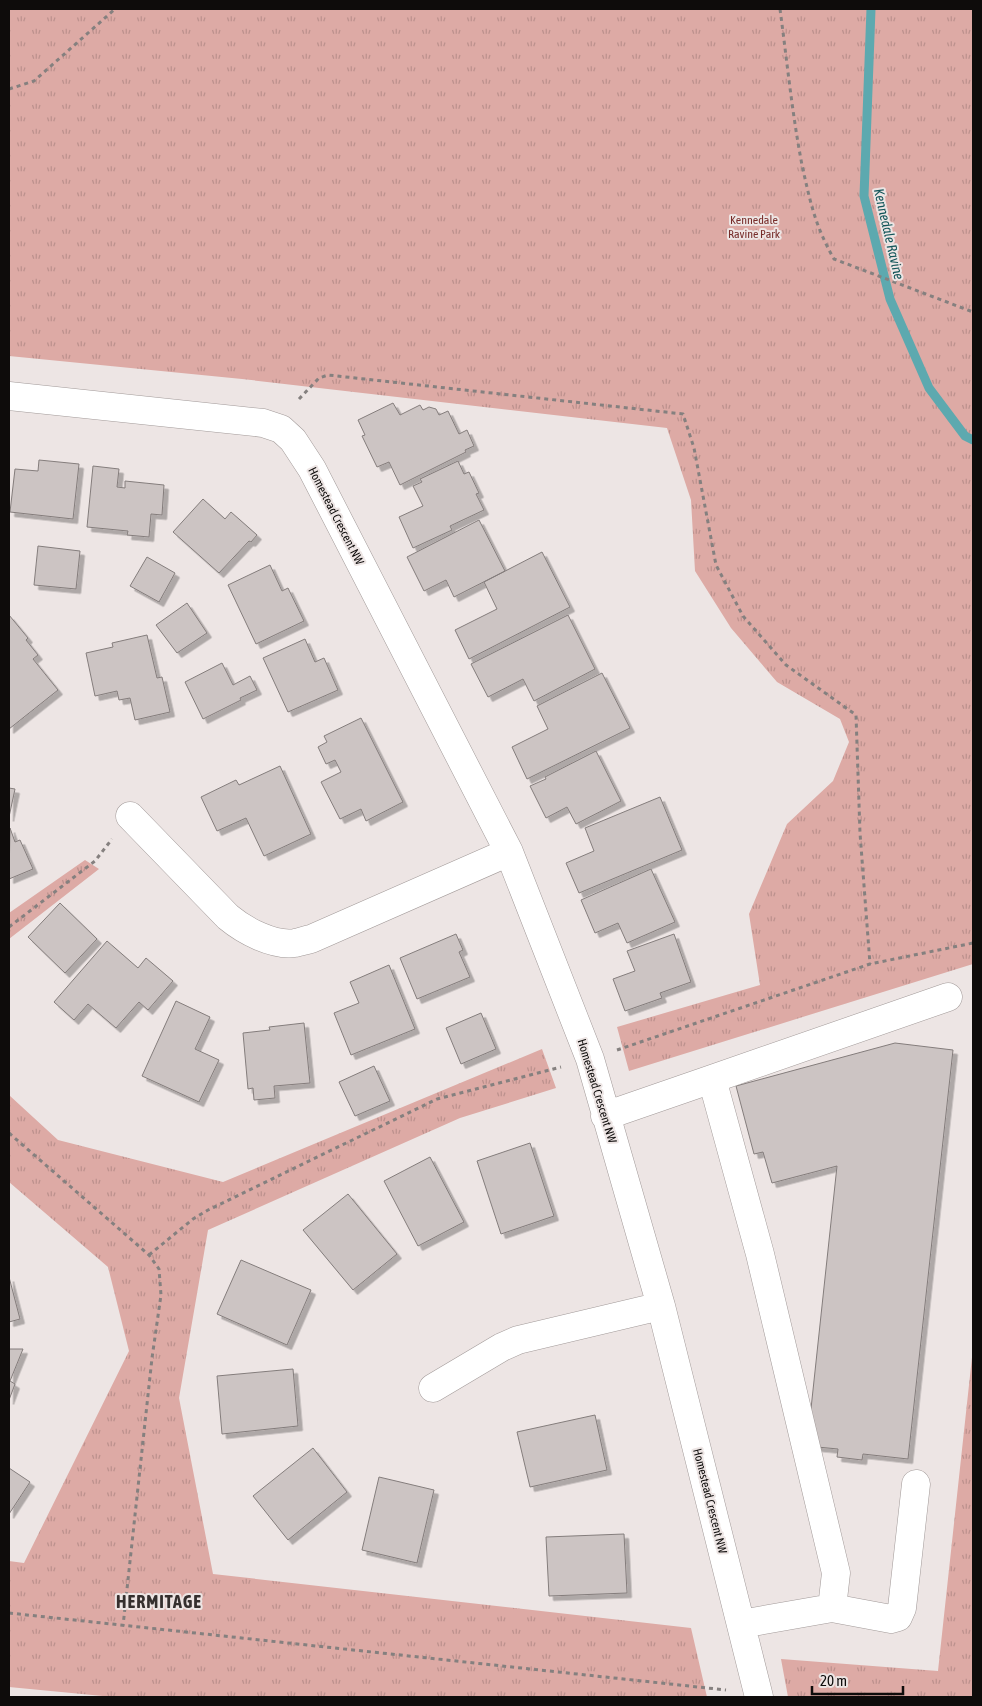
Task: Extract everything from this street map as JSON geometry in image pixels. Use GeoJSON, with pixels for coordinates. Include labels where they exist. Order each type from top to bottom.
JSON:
{"type":"FeatureCollection","features":[{"type":"Feature","properties":{"kind":"street","name":"Homestead Crescent NW"},"geometry":{"type":"LineString","coordinates":[[9,396],[254,422],[281,429],[293,440],[312,470],[509,852],[590,1059],[661,1306],[758,1696]]}},
{"type":"Feature","properties":{"kind":"street"},"geometry":{"type":"LineString","coordinates":[[130,816],[240,927],[269,940],[294,943],[311,939],[509,852]]}},
{"type":"Feature","properties":{"kind":"street"},"geometry":{"type":"LineString","coordinates":[[605,1116],[948,997]]}},
{"type":"Feature","properties":{"kind":"street"},"geometry":{"type":"LineString","coordinates":[[712,1079],[760,1254],[836,1573],[832,1608]]}},
{"type":"Feature","properties":{"kind":"street"},"geometry":{"type":"LineString","coordinates":[[433,1388],[502,1347],[518,1340],[661,1306]]}},
{"type":"Feature","properties":{"kind":"street"},"geometry":{"type":"LineString","coordinates":[[741,1624],[832,1608],[891,1619],[898,1617],[902,1608],[916,1484]]}},
{"type":"Feature","properties":{"kind":"path"},"geometry":{"type":"LineString","coordinates":[[9,89],[34,81],[116,9]]}},
{"type":"Feature","properties":{"kind":"path"},"geometry":{"type":"LineString","coordinates":[[780,9],[796,130],[811,208],[821,237],[834,259],[973,312]]}},
{"type":"Feature","properties":{"kind":"path"},"geometry":{"type":"LineString","coordinates":[[910,290],[928,296],[973,312],[910,290]]}},
{"type":"Feature","properties":{"kind":"path"},"geometry":{"type":"LineString","coordinates":[[299,399],[319,378],[328,375],[683,414],[694,448],[716,565],[743,616],[786,665],[856,715],[860,833],[870,964]]}},
{"type":"Feature","properties":{"kind":"path"},"geometry":{"type":"LineString","coordinates":[[9,927],[95,861],[130,816]]}},
{"type":"Feature","properties":{"kind":"path"},"geometry":{"type":"LineString","coordinates":[[149,1255],[193,1219],[208,1210],[438,1098],[590,1059],[870,964],[973,943]]}},
{"type":"Feature","properties":{"kind":"path"},"geometry":{"type":"LineString","coordinates":[[9,1133],[149,1255],[158,1269],[161,1295],[152,1358],[124,1626]]}},
{"type":"Feature","properties":{"kind":"path"},"geometry":{"type":"LineString","coordinates":[[9,1613],[758,1696]]}},
{"type":"Feature","properties":{"kind":"green space","name":"Kennedale Ravine Park"},"geometry":{"type":"Polygon","coordinates":[[[9,9],[973,9],[973,964],[629,1071],[617,1027],[760,985],[749,914],[787,824],[833,781],[849,742],[840,719],[777,682],[731,628],[695,571],[691,500],[667,428],[242,379],[9,356],[9,9]]]}},
{"type":"Feature","properties":{"kind":"green space"},"geometry":{"type":"Polygon","coordinates":[[[85,860],[99,869],[9,939],[9,913],[85,860]]]}},
{"type":"Feature","properties":{"kind":"green space"},"geometry":{"type":"Polygon","coordinates":[[[542,1049],[556,1088],[460,1118],[208,1230],[179,1398],[213,1574],[691,1628],[707,1697],[113,1697],[9,1687],[9,1561],[24,1563],[129,1351],[108,1267],[9,1182],[9,1095],[58,1140],[223,1182],[542,1049]]]}},
{"type":"Feature","properties":{"kind":"green space"},"geometry":{"type":"Polygon","coordinates":[[[973,1348],[973,1697],[788,1697],[781,1659],[938,1671],[973,1348]]]}},
{"type":"Feature","properties":{"kind":"building"},"geometry":{"type":"Polygon","coordinates":[[[393,403],[400,415],[420,405],[423,410],[429,407],[436,409],[439,415],[448,411],[459,434],[467,430],[474,446],[465,450],[466,452],[400,485],[389,462],[377,467],[362,436],[365,435],[358,420],[393,403]]]}},
{"type":"Feature","properties":{"kind":"building"},"geometry":{"type":"Polygon","coordinates":[[[39,460],[79,464],[73,519],[10,512],[15,469],[38,471],[39,460]]]}},
{"type":"Feature","properties":{"kind":"building"},"geometry":{"type":"Polygon","coordinates":[[[458,461],[464,474],[469,472],[479,493],[476,494],[484,510],[450,526],[452,530],[413,548],[399,517],[423,506],[413,486],[422,482],[420,479],[458,461]]]}},
{"type":"Feature","properties":{"kind":"building"},"geometry":{"type":"Polygon","coordinates":[[[93,466],[119,469],[117,487],[125,488],[125,481],[164,485],[162,515],[151,514],[149,537],[127,535],[128,531],[87,527],[93,466]]]}},
{"type":"Feature","properties":{"kind":"building"},"geometry":{"type":"Polygon","coordinates":[[[203,499],[225,519],[231,512],[257,535],[219,573],[173,532],[203,499]]]}},
{"type":"Feature","properties":{"kind":"building"},"geometry":{"type":"Polygon","coordinates":[[[479,520],[505,571],[454,597],[446,580],[424,591],[407,557],[479,520]]]}},
{"type":"Feature","properties":{"kind":"building"},"geometry":{"type":"Polygon","coordinates":[[[38,546],[80,551],[76,589],[34,585],[38,546]]]}},
{"type":"Feature","properties":{"kind":"building"},"geometry":{"type":"Polygon","coordinates":[[[542,552],[570,607],[469,659],[455,630],[497,609],[484,582],[542,552]]]}},
{"type":"Feature","properties":{"kind":"building"},"geometry":{"type":"Polygon","coordinates":[[[147,557],[175,573],[159,602],[130,586],[147,557]]]}},
{"type":"Feature","properties":{"kind":"building"},"geometry":{"type":"Polygon","coordinates":[[[270,565],[282,591],[288,588],[304,621],[256,644],[228,585],[270,565]]]}},
{"type":"Feature","properties":{"kind":"building"},"geometry":{"type":"Polygon","coordinates":[[[187,603],[207,633],[177,653],[156,625],[187,603]]]}},
{"type":"Feature","properties":{"kind":"building"},"geometry":{"type":"Polygon","coordinates":[[[9,615],[28,638],[26,640],[38,655],[33,659],[58,690],[9,729],[9,615]]]}},
{"type":"Feature","properties":{"kind":"building"},"geometry":{"type":"Polygon","coordinates":[[[568,615],[595,669],[534,701],[523,679],[488,697],[471,664],[568,615]]]}},
{"type":"Feature","properties":{"kind":"building"},"geometry":{"type":"Polygon","coordinates":[[[147,635],[157,678],[162,677],[170,712],[135,720],[130,698],[119,700],[117,691],[95,696],[86,653],[113,647],[112,643],[147,635]]]}},
{"type":"Feature","properties":{"kind":"building"},"geometry":{"type":"Polygon","coordinates":[[[305,639],[315,662],[324,658],[338,690],[288,712],[263,658],[305,639]]]}},
{"type":"Feature","properties":{"kind":"building"},"geometry":{"type":"Polygon","coordinates":[[[222,663],[233,685],[250,676],[257,690],[203,719],[185,682],[222,663]]]}},
{"type":"Feature","properties":{"kind":"building"},"geometry":{"type":"Polygon","coordinates":[[[602,673],[630,728],[527,779],[512,747],[548,729],[537,706],[602,673]]]}},
{"type":"Feature","properties":{"kind":"building"},"geometry":{"type":"Polygon","coordinates":[[[361,718],[403,802],[366,821],[361,809],[340,819],[321,782],[341,772],[335,760],[326,764],[318,747],[327,742],[324,736],[361,718]]]}},
{"type":"Feature","properties":{"kind":"building"},"geometry":{"type":"Polygon","coordinates":[[[596,751],[621,801],[576,824],[567,807],[546,818],[530,786],[596,751]]]}},
{"type":"Feature","properties":{"kind":"building"},"geometry":{"type":"Polygon","coordinates":[[[280,766],[311,834],[264,856],[246,818],[217,831],[201,797],[236,780],[239,785],[280,766]]]}},
{"type":"Feature","properties":{"kind":"building"},"geometry":{"type":"Polygon","coordinates":[[[9,788],[15,789],[9,817],[9,788]]]}},
{"type":"Feature","properties":{"kind":"building"},"geometry":{"type":"Polygon","coordinates":[[[660,797],[682,850],[579,893],[566,863],[594,851],[585,828],[660,797]]]}},
{"type":"Feature","properties":{"kind":"building"},"geometry":{"type":"Polygon","coordinates":[[[10,828],[15,842],[20,840],[33,869],[9,879],[10,828]]]}},
{"type":"Feature","properties":{"kind":"building"},"geometry":{"type":"Polygon","coordinates":[[[651,869],[675,922],[627,943],[618,923],[595,933],[581,900],[651,869]]]}},
{"type":"Feature","properties":{"kind":"building"},"geometry":{"type":"Polygon","coordinates":[[[60,903],[97,939],[65,973],[28,937],[60,903]]]}},
{"type":"Feature","properties":{"kind":"building"},"geometry":{"type":"Polygon","coordinates":[[[456,934],[463,950],[459,952],[470,977],[417,999],[400,958],[456,934]]]}},
{"type":"Feature","properties":{"kind":"building"},"geometry":{"type":"Polygon","coordinates":[[[674,934],[691,982],[660,993],[662,998],[625,1011],[613,979],[635,971],[627,951],[674,934]]]}},
{"type":"Feature","properties":{"kind":"building"},"geometry":{"type":"Polygon","coordinates":[[[107,941],[138,968],[146,958],[173,981],[148,1010],[139,1002],[116,1028],[88,1004],[74,1020],[54,1002],[107,941]]]}},
{"type":"Feature","properties":{"kind":"building"},"geometry":{"type":"Polygon","coordinates":[[[389,965],[415,1029],[351,1055],[334,1013],[359,1003],[350,982],[389,965]]]}},
{"type":"Feature","properties":{"kind":"building"},"geometry":{"type":"Polygon","coordinates":[[[176,1001],[210,1017],[195,1049],[219,1060],[199,1102],[142,1076],[176,1001]]]}},
{"type":"Feature","properties":{"kind":"building"},"geometry":{"type":"Polygon","coordinates":[[[481,1013],[496,1049],[461,1064],[446,1028],[481,1013]]]}},
{"type":"Feature","properties":{"kind":"building"},"geometry":{"type":"Polygon","coordinates":[[[304,1023],[310,1083],[274,1086],[275,1098],[254,1100],[253,1088],[248,1089],[243,1033],[270,1030],[269,1027],[304,1023]]]}},
{"type":"Feature","properties":{"kind":"building"},"geometry":{"type":"Polygon","coordinates":[[[895,1043],[953,1050],[908,1459],[863,1454],[862,1460],[837,1457],[838,1449],[807,1446],[837,1166],[772,1183],[763,1152],[754,1154],[736,1086],[895,1043]]]}},
{"type":"Feature","properties":{"kind":"building"},"geometry":{"type":"Polygon","coordinates":[[[374,1066],[390,1101],[355,1116],[339,1082],[374,1066]]]}},
{"type":"Feature","properties":{"kind":"building"},"geometry":{"type":"Polygon","coordinates":[[[530,1143],[554,1216],[501,1234],[477,1161],[530,1143]]]}},
{"type":"Feature","properties":{"kind":"building"},"geometry":{"type":"Polygon","coordinates":[[[430,1157],[464,1222],[418,1246],[384,1181],[430,1157]]]}},
{"type":"Feature","properties":{"kind":"building"},"geometry":{"type":"Polygon","coordinates":[[[348,1194],[397,1254],[353,1290],[303,1230],[348,1194]]]}},
{"type":"Feature","properties":{"kind":"building"},"geometry":{"type":"Polygon","coordinates":[[[241,1260],[311,1290],[287,1345],[217,1314],[241,1260]]]}},
{"type":"Feature","properties":{"kind":"building"},"geometry":{"type":"Polygon","coordinates":[[[9,1277],[20,1319],[9,1322],[9,1277]]]}},
{"type":"Feature","properties":{"kind":"building"},"geometry":{"type":"Polygon","coordinates":[[[9,1349],[23,1349],[10,1381],[15,1384],[9,1400],[9,1349]]]}},
{"type":"Feature","properties":{"kind":"building"},"geometry":{"type":"Polygon","coordinates":[[[293,1369],[298,1426],[222,1434],[217,1376],[293,1369]]]}},
{"type":"Feature","properties":{"kind":"building"},"geometry":{"type":"Polygon","coordinates":[[[595,1415],[607,1470],[530,1487],[517,1432],[595,1415]]]}},
{"type":"Feature","properties":{"kind":"building"},"geometry":{"type":"Polygon","coordinates":[[[313,1448],[347,1492],[288,1540],[253,1496],[313,1448]]]}},
{"type":"Feature","properties":{"kind":"building"},"geometry":{"type":"Polygon","coordinates":[[[9,1468],[30,1482],[9,1514],[9,1468]]]}},
{"type":"Feature","properties":{"kind":"building"},"geometry":{"type":"Polygon","coordinates":[[[379,1477],[434,1490],[417,1563],[362,1550],[379,1477]]]}},
{"type":"Feature","properties":{"kind":"building"},"geometry":{"type":"Polygon","coordinates":[[[624,1534],[627,1593],[549,1596],[546,1537],[624,1534]]]}},
{"type":"Feature","properties":{"kind":"waterway","name":"Kennedale Ravine"},"geometry":{"type":"LineString","coordinates":[[871,9],[864,196],[890,299],[929,388],[965,436],[973,440]]}},
{"type":"Feature","properties":{"kind":"district","name":"HERMITAGE"},"geometry":{"type":"Point","coordinates":[159,1601]}}]}
